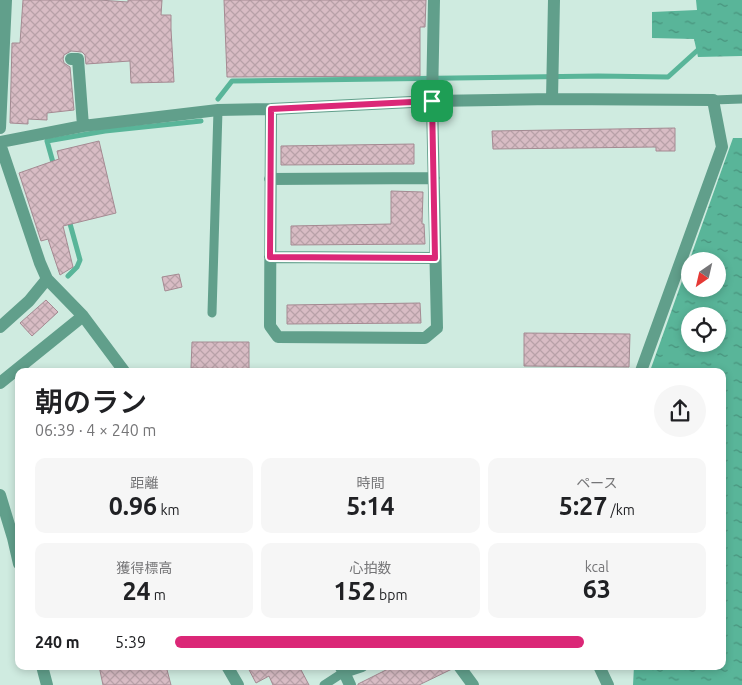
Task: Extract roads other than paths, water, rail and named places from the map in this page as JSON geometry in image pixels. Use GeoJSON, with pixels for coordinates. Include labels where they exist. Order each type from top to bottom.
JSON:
{"type":"FeatureCollection","features":[{"type":"Feature","properties":{"kind":"street"},"geometry":{"type":"LineString","coordinates":[[0,128],[6,0]]}},
{"type":"Feature","properties":{"kind":"street"},"geometry":{"type":"LineString","coordinates":[[271,109],[270,326],[278,337],[425,338],[437,328],[432,95],[434,0]]}},
{"type":"Feature","properties":{"kind":"street"},"geometry":{"type":"LineString","coordinates":[[552,94],[554,0]]}},
{"type":"Feature","properties":{"kind":"street"},"geometry":{"type":"LineString","coordinates":[[71,59],[78,59],[83,126]]}},
{"type":"Feature","properties":{"kind":"street"},"geometry":{"type":"LineString","coordinates":[[122,368],[83,316],[46,279],[0,143],[83,126],[218,110],[271,109],[432,95],[552,94],[713,100],[722,147],[642,368]]}},
{"type":"Feature","properties":{"kind":"street"},"geometry":{"type":"LineString","coordinates":[[270,179],[434,178]]}},
{"type":"Feature","properties":{"kind":"street"},"geometry":{"type":"LineString","coordinates":[[270,257],[435,258]]}},
{"type":"Feature","properties":{"kind":"street"},"geometry":{"type":"LineString","coordinates":[[0,327],[30,301],[46,279]]}},
{"type":"Feature","properties":{"kind":"street"},"geometry":{"type":"LineString","coordinates":[[19,368],[83,316]]}},
{"type":"Feature","properties":{"kind":"street"},"geometry":{"type":"LineString","coordinates":[[0,383],[15,371]]}},
{"type":"Feature","properties":{"kind":"street"},"geometry":{"type":"LineString","coordinates":[[0,495],[15,547]]}},
{"type":"Feature","properties":{"kind":"street"},"geometry":{"type":"LineString","coordinates":[[43,670],[47,685]]}},
{"type":"Feature","properties":{"kind":"street"},"geometry":{"type":"LineString","coordinates":[[229,670],[238,685]]}},
{"type":"Feature","properties":{"kind":"street"},"geometry":{"type":"LineString","coordinates":[[342,670],[350,685]]}},
{"type":"Feature","properties":{"kind":"street"},"geometry":{"type":"LineString","coordinates":[[462,670],[473,685]]}},
{"type":"Feature","properties":{"kind":"street"},"geometry":{"type":"LineString","coordinates":[[601,670],[608,685]]}},
{"type":"Feature","properties":{"kind":"lane"},"geometry":{"type":"LineString","coordinates":[[713,100],[742,99]]}},
{"type":"Feature","properties":{"kind":"lane"},"geometry":{"type":"LineString","coordinates":[[212,313],[218,110]]}},
{"type":"Feature","properties":{"kind":"lane"},"geometry":{"type":"LineString","coordinates":[[324,685],[341,670]]}},
{"type":"Feature","properties":{"kind":"water"},"geometry":{"type":"Polygon","coordinates":[[[696,0],[742,0],[742,56],[698,57],[694,39],[652,38],[652,12],[697,10],[696,0]]]}},
{"type":"Feature","properties":{"kind":"water"},"geometry":{"type":"Polygon","coordinates":[[[733,138],[742,138],[742,685],[633,685],[634,670],[726,670],[726,368],[651,368],[681,284],[681,298],[726,298],[726,252],[692,252],[733,138]]]}},
{"type":"Feature","properties":{"kind":"waterway"},"geometry":{"type":"LineString","coordinates":[[218,99],[232,81],[598,76],[668,77],[700,48]]}},
{"type":"Feature","properties":{"kind":"waterway"},"geometry":{"type":"LineString","coordinates":[[54,166],[47,141],[105,131],[201,121]]}},
{"type":"Feature","properties":{"kind":"waterway"},"geometry":{"type":"LineString","coordinates":[[68,276],[77,267],[80,260],[69,220]]}}]}
